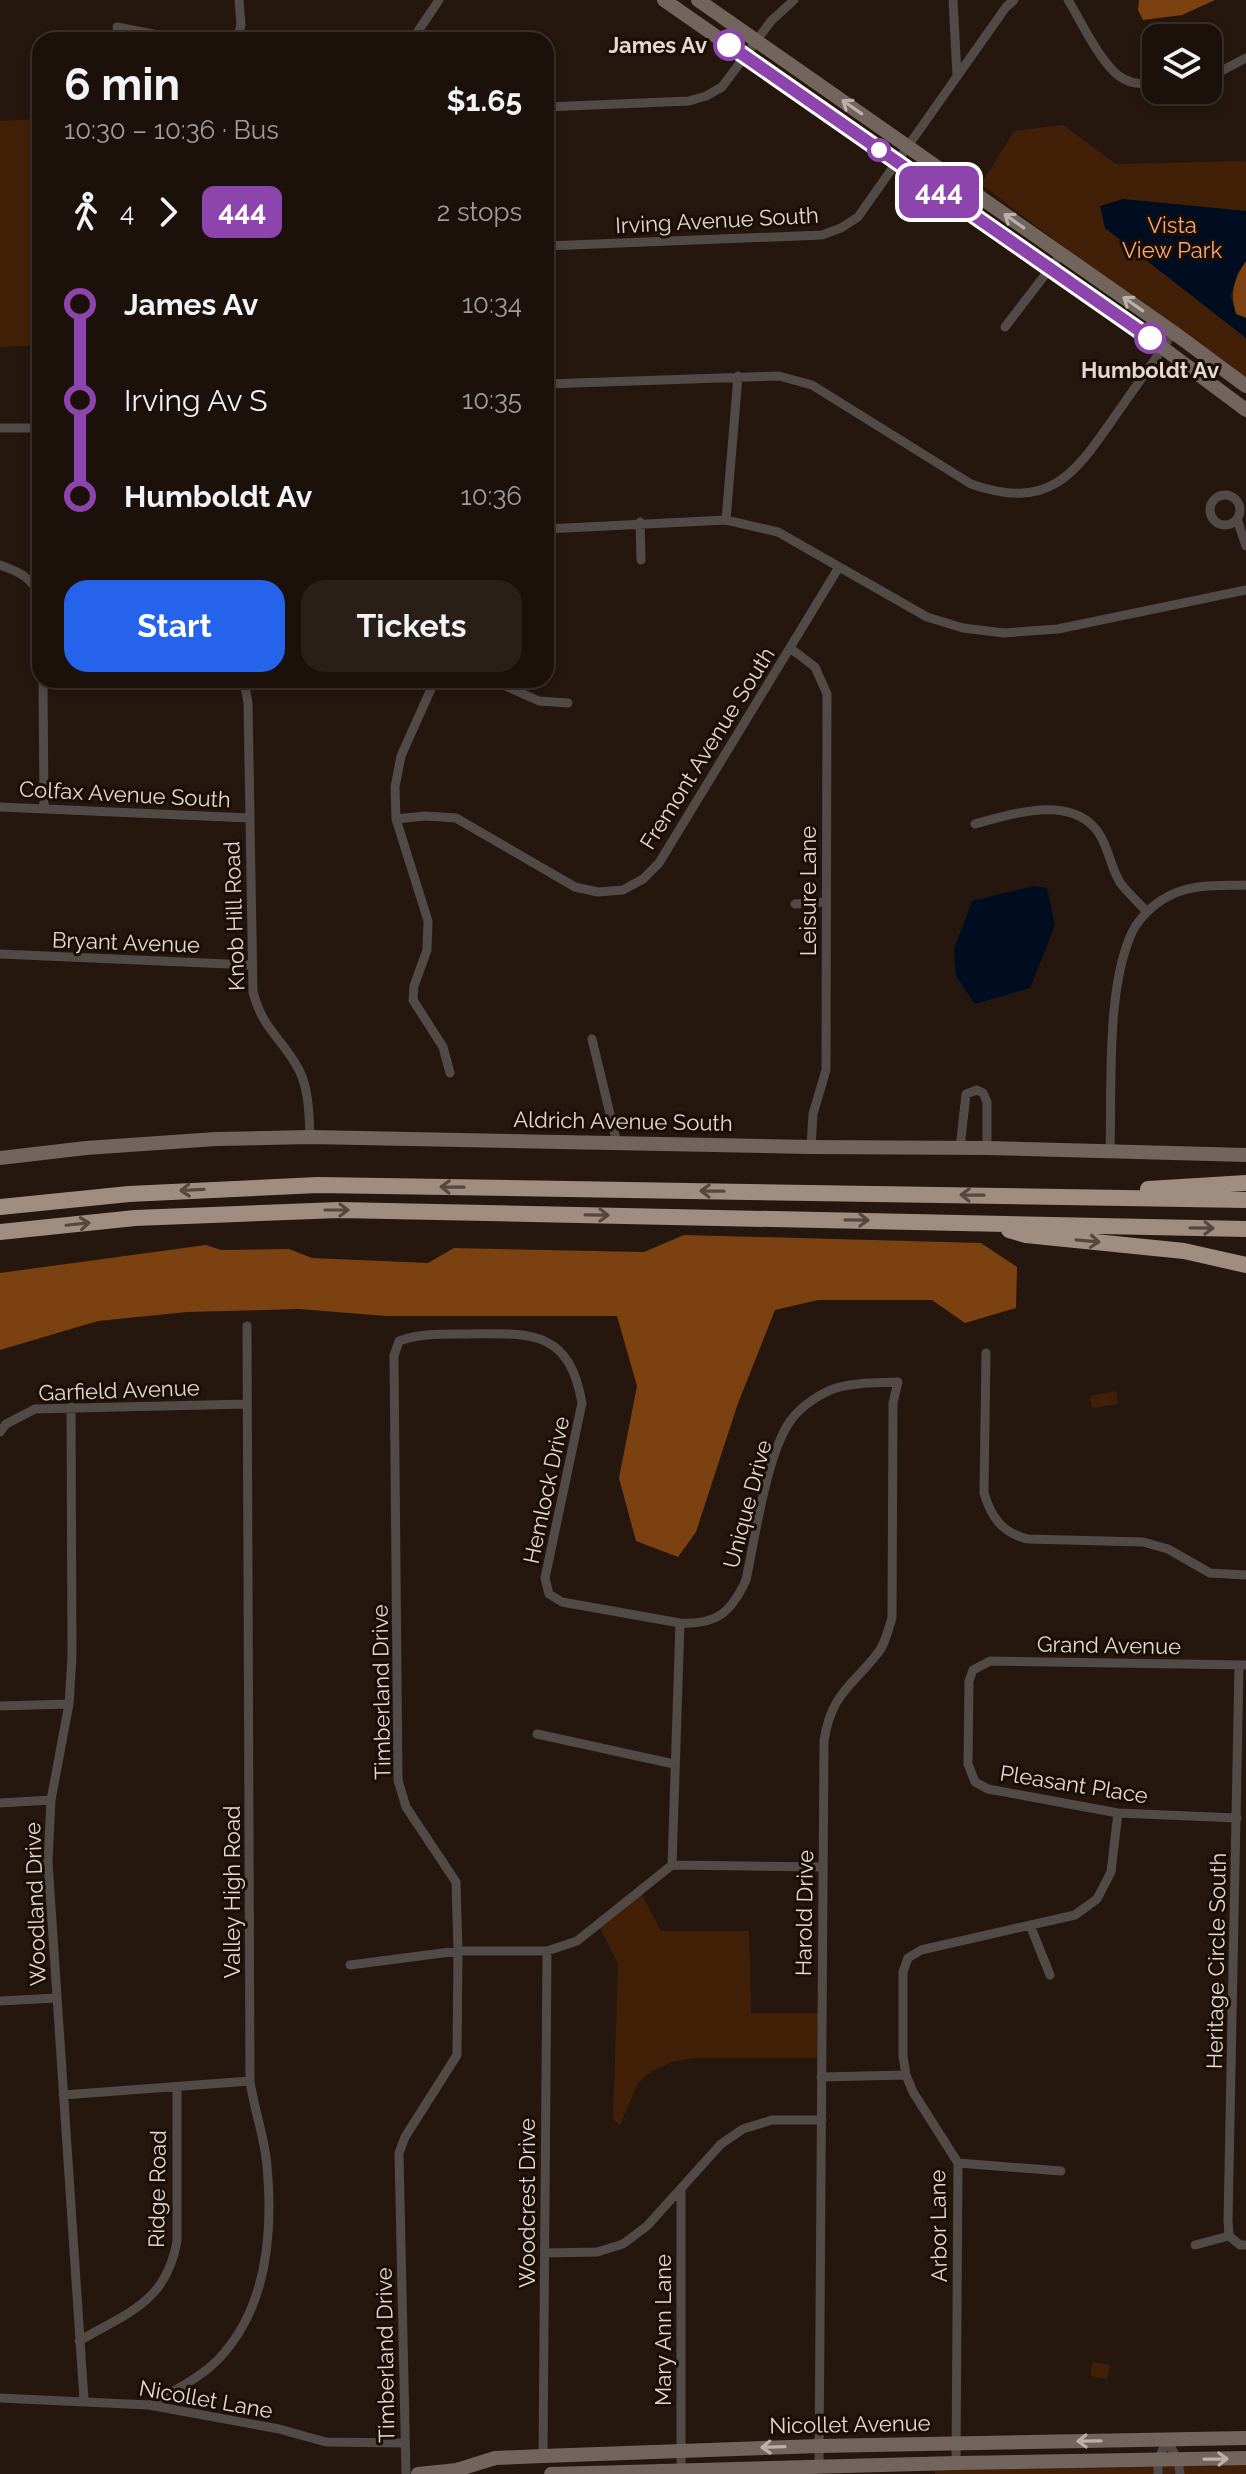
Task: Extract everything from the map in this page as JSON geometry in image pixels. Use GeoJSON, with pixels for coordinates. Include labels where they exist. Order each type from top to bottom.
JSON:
{"type":"FeatureCollection","features":[{"type":"Feature","properties":{"kind":"highway"},"geometry":{"type":"LineString","coordinates":[[1020,1196],[1246,1183]]}},
{"type":"Feature","properties":{"kind":"highway"},"geometry":{"type":"LineString","coordinates":[[0,1207],[129,1194],[318,1185],[1246,1200]]}},
{"type":"Feature","properties":{"kind":"highway"},"geometry":{"type":"LineString","coordinates":[[0,1232],[135,1218],[315,1210],[1246,1229]]}},
{"type":"Feature","properties":{"kind":"highway"},"geometry":{"type":"LineString","coordinates":[[984,1223],[1026,1235],[1184,1251],[1246,1265]]}},
{"type":"Feature","properties":{"kind":"street"},"geometry":{"type":"LineString","coordinates":[[239,0],[239,32]]}},
{"type":"Feature","properties":{"kind":"street"},"geometry":{"type":"LineString","coordinates":[[417,32],[439,0]]}},
{"type":"Feature","properties":{"kind":"street"},"geometry":{"type":"LineString","coordinates":[[664,0],[1163,348],[1246,410]]}},
{"type":"Feature","properties":{"kind":"street"},"geometry":{"type":"LineString","coordinates":[[698,0],[1246,386]]}},
{"type":"Feature","properties":{"kind":"street"},"geometry":{"type":"LineString","coordinates":[[554,107],[689,101],[706,96],[722,87],[771,21],[794,0]]}},
{"type":"Feature","properties":{"kind":"street"},"geometry":{"type":"LineString","coordinates":[[953,0],[957,75]]}},
{"type":"Feature","properties":{"kind":"street","name":"Irving Avenue South"},"geometry":{"type":"LineString","coordinates":[[554,246],[822,235],[841,228],[858,217],[957,75],[1014,0]]}},
{"type":"Feature","properties":{"kind":"street"},"geometry":{"type":"LineString","coordinates":[[1068,0],[1110,68],[1122,79],[1142,84]]}},
{"type":"Feature","properties":{"kind":"street"},"geometry":{"type":"LineString","coordinates":[[117,27],[142,32]]}},
{"type":"Feature","properties":{"kind":"street"},"geometry":{"type":"LineString","coordinates":[[1222,71],[1246,58]]}},
{"type":"Feature","properties":{"kind":"street"},"geometry":{"type":"LineString","coordinates":[[1005,327],[1061,254]]}},
{"type":"Feature","properties":{"kind":"street"},"geometry":{"type":"LineString","coordinates":[[554,384],[779,376],[812,385],[971,484],[995,492],[1021,494],[1052,486],[1080,467],[1173,332]]}},
{"type":"Feature","properties":{"kind":"street"},"geometry":{"type":"LineString","coordinates":[[726,520],[738,376]]}},
{"type":"Feature","properties":{"kind":"street"},"geometry":{"type":"LineString","coordinates":[[0,428],[32,428]]}},
{"type":"Feature","properties":{"kind":"street"},"geometry":{"type":"LineString","coordinates":[[1237,519],[1246,546]]}},
{"type":"Feature","properties":{"kind":"street"},"geometry":{"type":"LineString","coordinates":[[554,528],[726,520],[778,532],[927,617],[963,628],[1004,633],[1058,629],[1246,590]]}},
{"type":"Feature","properties":{"kind":"street"},"geometry":{"type":"LineString","coordinates":[[640,522],[641,560]]}},
{"type":"Feature","properties":{"kind":"street"},"geometry":{"type":"LineString","coordinates":[[0,565],[25,574],[32,582]]}},
{"type":"Feature","properties":{"kind":"street","name":"Fremont Avenue South"},"geometry":{"type":"LineString","coordinates":[[396,819],[425,816],[456,818],[575,887],[598,892],[623,890],[643,879],[659,863],[839,567]]}},
{"type":"Feature","properties":{"kind":"street","name":"Leisure Lane"},"geometry":{"type":"LineString","coordinates":[[790,648],[815,667],[827,694],[826,1070],[813,1114],[811,1147]]}},
{"type":"Feature","properties":{"kind":"street"},"geometry":{"type":"LineString","coordinates":[[43,688],[44,808]]}},
{"type":"Feature","properties":{"kind":"street","name":"Knob Hill Road"},"geometry":{"type":"LineString","coordinates":[[245,688],[253,992],[258,1011],[270,1032],[292,1058],[304,1082],[310,1137]]}},
{"type":"Feature","properties":{"kind":"street"},"geometry":{"type":"LineString","coordinates":[[431,688],[401,756],[395,787],[396,819],[428,921],[427,950],[414,986],[413,1000],[443,1047],[450,1073]]}},
{"type":"Feature","properties":{"kind":"street"},"geometry":{"type":"LineString","coordinates":[[510,688],[539,701],[568,703]]}},
{"type":"Feature","properties":{"kind":"street","name":"Colfax Avenue South"},"geometry":{"type":"LineString","coordinates":[[0,807],[249,818]]}},
{"type":"Feature","properties":{"kind":"street"},"geometry":{"type":"LineString","coordinates":[[975,824],[1013,813],[1060,811],[1079,815],[1096,829],[1120,883],[1147,912]]}},
{"type":"Feature","properties":{"kind":"street"},"geometry":{"type":"LineString","coordinates":[[1110,1153],[1113,1024],[1130,935],[1147,912],[1167,897],[1190,888],[1246,885]]}},
{"type":"Feature","properties":{"kind":"street"},"geometry":{"type":"LineString","coordinates":[[795,904],[825,902]]}},
{"type":"Feature","properties":{"kind":"street","name":"Bryant Avenue"},"geometry":{"type":"LineString","coordinates":[[0,954],[251,965]]}},
{"type":"Feature","properties":{"kind":"street"},"geometry":{"type":"LineString","coordinates":[[592,1039],[617,1143]]}},
{"type":"Feature","properties":{"kind":"street"},"geometry":{"type":"LineString","coordinates":[[960,1148],[963,1102],[966,1094],[977,1090],[983,1093],[987,1102],[987,1148]]}},
{"type":"Feature","properties":{"kind":"street","name":"Aldrich Avenue South"},"geometry":{"type":"LineString","coordinates":[[0,1158],[187,1141],[310,1137],[1246,1155]]}},
{"type":"Feature","properties":{"kind":"street","name":"Valley High Road"},"geometry":{"type":"LineString","coordinates":[[149,2405],[198,2376],[224,2353],[245,2323],[263,2277],[268,2246],[267,2164],[250,2081],[247,1326]]}},
{"type":"Feature","properties":{"kind":"street","name":"Hemlock Drive"},"geometry":{"type":"LineString","coordinates":[[394,1356],[399,1341],[416,1335],[524,1333],[544,1340],[562,1352],[578,1375],[582,1403],[545,1578],[549,1594],[562,1602],[680,1623]]}},
{"type":"Feature","properties":{"kind":"street"},"geometry":{"type":"LineString","coordinates":[[986,1353],[984,1493],[990,1514],[1003,1528],[1014,1536],[1028,1539],[1143,1542],[1168,1549],[1210,1573],[1246,1575]]}},
{"type":"Feature","properties":{"kind":"street","name":"Timberland Drive"},"geometry":{"type":"LineString","coordinates":[[394,1356],[398,1780],[406,1807],[456,1882],[458,1951],[457,2055],[405,2137],[399,2153],[406,2474]]}},
{"type":"Feature","properties":{"kind":"street","name":"Unique Drive"},"geometry":{"type":"LineString","coordinates":[[680,1623],[707,1623],[729,1608],[738,1596],[746,1580],[774,1454],[791,1420],[812,1401],[835,1388],[861,1383],[898,1382]]}},
{"type":"Feature","properties":{"kind":"street","name":"Harold Drive"},"geometry":{"type":"LineString","coordinates":[[819,2466],[824,1741],[827,1720],[842,1691],[880,1651],[892,1618],[893,1403],[898,1382]]}},
{"type":"Feature","properties":{"kind":"street","name":"Garfield Avenue"},"geometry":{"type":"LineString","coordinates":[[0,1432],[6,1424],[35,1409],[247,1404]]}},
{"type":"Feature","properties":{"kind":"street","name":"Woodland Drive"},"geometry":{"type":"LineString","coordinates":[[71,1407],[72,1657],[69,1704],[51,1800],[48,1862],[84,2400]]}},
{"type":"Feature","properties":{"kind":"street"},"geometry":{"type":"LineString","coordinates":[[672,1865],[680,1623]]}},
{"type":"Feature","properties":{"kind":"street","name":"Grand Avenue"},"geometry":{"type":"LineString","coordinates":[[973,1670],[990,1661],[1243,1665]]}},
{"type":"Feature","properties":{"kind":"street","name":"Heritage Circle South"},"geometry":{"type":"LineString","coordinates":[[1229,2236],[1243,1665]]}},
{"type":"Feature","properties":{"kind":"street","name":"Pleasant Place"},"geometry":{"type":"LineString","coordinates":[[973,1670],[969,1681],[968,1764],[975,1782],[988,1789],[1118,1813],[1237,1818]]}},
{"type":"Feature","properties":{"kind":"street"},"geometry":{"type":"LineString","coordinates":[[0,1706],[69,1704]]}},
{"type":"Feature","properties":{"kind":"street"},"geometry":{"type":"LineString","coordinates":[[537,1734],[674,1764]]}},
{"type":"Feature","properties":{"kind":"street"},"geometry":{"type":"LineString","coordinates":[[0,1803],[51,1800]]}},
{"type":"Feature","properties":{"kind":"street","name":"Arbor Lane"},"geometry":{"type":"LineString","coordinates":[[956,2463],[958,2163],[913,2092],[906,2075],[903,2056],[903,1972],[908,1958],[921,1950],[1075,1915],[1097,1899],[1111,1872],[1118,1813]]}},
{"type":"Feature","properties":{"kind":"street"},"geometry":{"type":"LineString","coordinates":[[350,1965],[458,1951],[547,1951],[577,1941],[672,1865],[823,1867]]}},
{"type":"Feature","properties":{"kind":"street"},"geometry":{"type":"LineString","coordinates":[[1030,1925],[1050,1975]]}},
{"type":"Feature","properties":{"kind":"street","name":"Woodcrest Drive"},"geometry":{"type":"LineString","coordinates":[[543,2456],[547,1951]]}},
{"type":"Feature","properties":{"kind":"street"},"geometry":{"type":"LineString","coordinates":[[0,2001],[56,1998]]}},
{"type":"Feature","properties":{"kind":"street"},"geometry":{"type":"LineString","coordinates":[[821,2077],[906,2075]]}},
{"type":"Feature","properties":{"kind":"street"},"geometry":{"type":"LineString","coordinates":[[63,2095],[250,2081]]}},
{"type":"Feature","properties":{"kind":"street","name":"Ridge Road"},"geometry":{"type":"LineString","coordinates":[[79,2341],[153,2297],[164,2283],[175,2256],[177,2087]]}},
{"type":"Feature","properties":{"kind":"street"},"geometry":{"type":"LineString","coordinates":[[545,2253],[597,2252],[623,2244],[647,2226],[721,2144],[743,2129],[772,2120],[822,2120]]}},
{"type":"Feature","properties":{"kind":"street"},"geometry":{"type":"LineString","coordinates":[[958,2163],[1061,2171]]}},
{"type":"Feature","properties":{"kind":"street","name":"Mary Ann Lane"},"geometry":{"type":"LineString","coordinates":[[681,2190],[681,2469]]}},
{"type":"Feature","properties":{"kind":"street"},"geometry":{"type":"LineString","coordinates":[[1195,2245],[1229,2236],[1240,2245],[1246,2245]]}},
{"type":"Feature","properties":{"kind":"street","name":"Nicollet Lane"},"geometry":{"type":"LineString","coordinates":[[0,2398],[149,2405],[279,2429],[326,2442],[405,2443]]}},
{"type":"Feature","properties":{"kind":"street","name":"Nicollet Avenue"},"geometry":{"type":"LineString","coordinates":[[418,2474],[457,2470],[495,2458],[819,2446],[1246,2438]]}},
{"type":"Feature","properties":{"kind":"street"},"geometry":{"type":"LineString","coordinates":[[1167,2440],[1179,2467]]}},
{"type":"Feature","properties":{"kind":"street"},"geometry":{"type":"LineString","coordinates":[[1158,2467],[1167,2440]]}},
{"type":"Feature","properties":{"kind":"street"},"geometry":{"type":"LineString","coordinates":[[543,2456],[543,2474]]}},
{"type":"Feature","properties":{"kind":"street","name":"Nicollet Avenue"},"geometry":{"type":"LineString","coordinates":[[551,2474],[956,2463],[1179,2467],[1246,2458]]}},
{"type":"Feature","properties":{"kind":"street","name":"Nicollet Avenue"},"geometry":{"type":"LineString","coordinates":[[457,2470],[484,2474]]}},
{"type":"Feature","properties":{"kind":"green space"},"geometry":{"type":"Polygon","coordinates":[[[32,119],[32,345],[0,347],[0,121],[32,119]]]}},
{"type":"Feature","properties":{"kind":"green space","name":"Vista View Park"},"geometry":{"type":"Polygon","coordinates":[[[1063,125],[1116,164],[1246,161],[1246,386],[981,184],[1014,131],[1063,125]]]}},
{"type":"Feature","properties":{"kind":"green space"},"geometry":{"type":"Polygon","coordinates":[[[1116,1391],[1118,1404],[1092,1408],[1090,1396],[1116,1391]]]}},
{"type":"Feature","properties":{"kind":"green space"},"geometry":{"type":"Polygon","coordinates":[[[640,1891],[661,1931],[749,1931],[751,2013],[821,2013],[821,2058],[693,2058],[672,2062],[652,2071],[638,2083],[620,2125],[613,2119],[618,1964],[598,1924],[640,1891]]]}},
{"type":"Feature","properties":{"kind":"green space"},"geometry":{"type":"Polygon","coordinates":[[[1093,2362],[1110,2365],[1107,2379],[1090,2376],[1093,2362]]]}},
{"type":"Feature","properties":{"kind":"green space"},"geometry":{"type":"Polygon","coordinates":[[[1246,2464],[1246,2474],[935,2474],[935,2470],[1246,2464]]]}},
{"type":"Feature","properties":{"kind":"shaded area"},"geometry":{"type":"Polygon","coordinates":[[[1139,0],[1215,0],[1182,15],[1143,20],[1138,10],[1139,0]]]}},
{"type":"Feature","properties":{"kind":"shaded area"},"geometry":{"type":"Polygon","coordinates":[[[1246,261],[1246,318],[1236,314],[1233,293],[1246,261]]]}},
{"type":"Feature","properties":{"kind":"shaded area"},"geometry":{"type":"Polygon","coordinates":[[[684,1235],[981,1243],[1017,1267],[1016,1308],[965,1323],[932,1300],[818,1300],[775,1310],[737,1406],[696,1532],[678,1557],[636,1541],[619,1478],[637,1386],[617,1316],[386,1316],[299,1309],[187,1312],[98,1321],[0,1350],[0,1273],[206,1245],[221,1250],[289,1249],[312,1258],[428,1263],[454,1248],[644,1252],[684,1235]]]}},
{"type":"Feature","properties":{"kind":"water"},"geometry":{"type":"Polygon","coordinates":[[[1123,199],[1246,211],[1246,261],[1237,274],[1231,296],[1236,314],[1246,318],[1246,338],[1105,228],[1100,206],[1123,199]]]}},
{"type":"Feature","properties":{"kind":"water"},"geometry":{"type":"Polygon","coordinates":[[[1033,886],[1047,888],[1055,925],[1030,988],[975,1004],[956,976],[954,949],[972,901],[1033,886]]]}},
{"type":"Feature","properties":{"kind":"bus line","name":"444"},"geometry":{"type":"LineString","coordinates":[[729,45],[1150,338]]}},
{"type":"Feature","properties":{"kind":"place","name":"James Av"},"geometry":{"type":"Point","coordinates":[729,45]}},
{"type":"Feature","properties":{"kind":"place","name":"Humboldt Av"},"geometry":{"type":"Point","coordinates":[1150,338]}}]}
